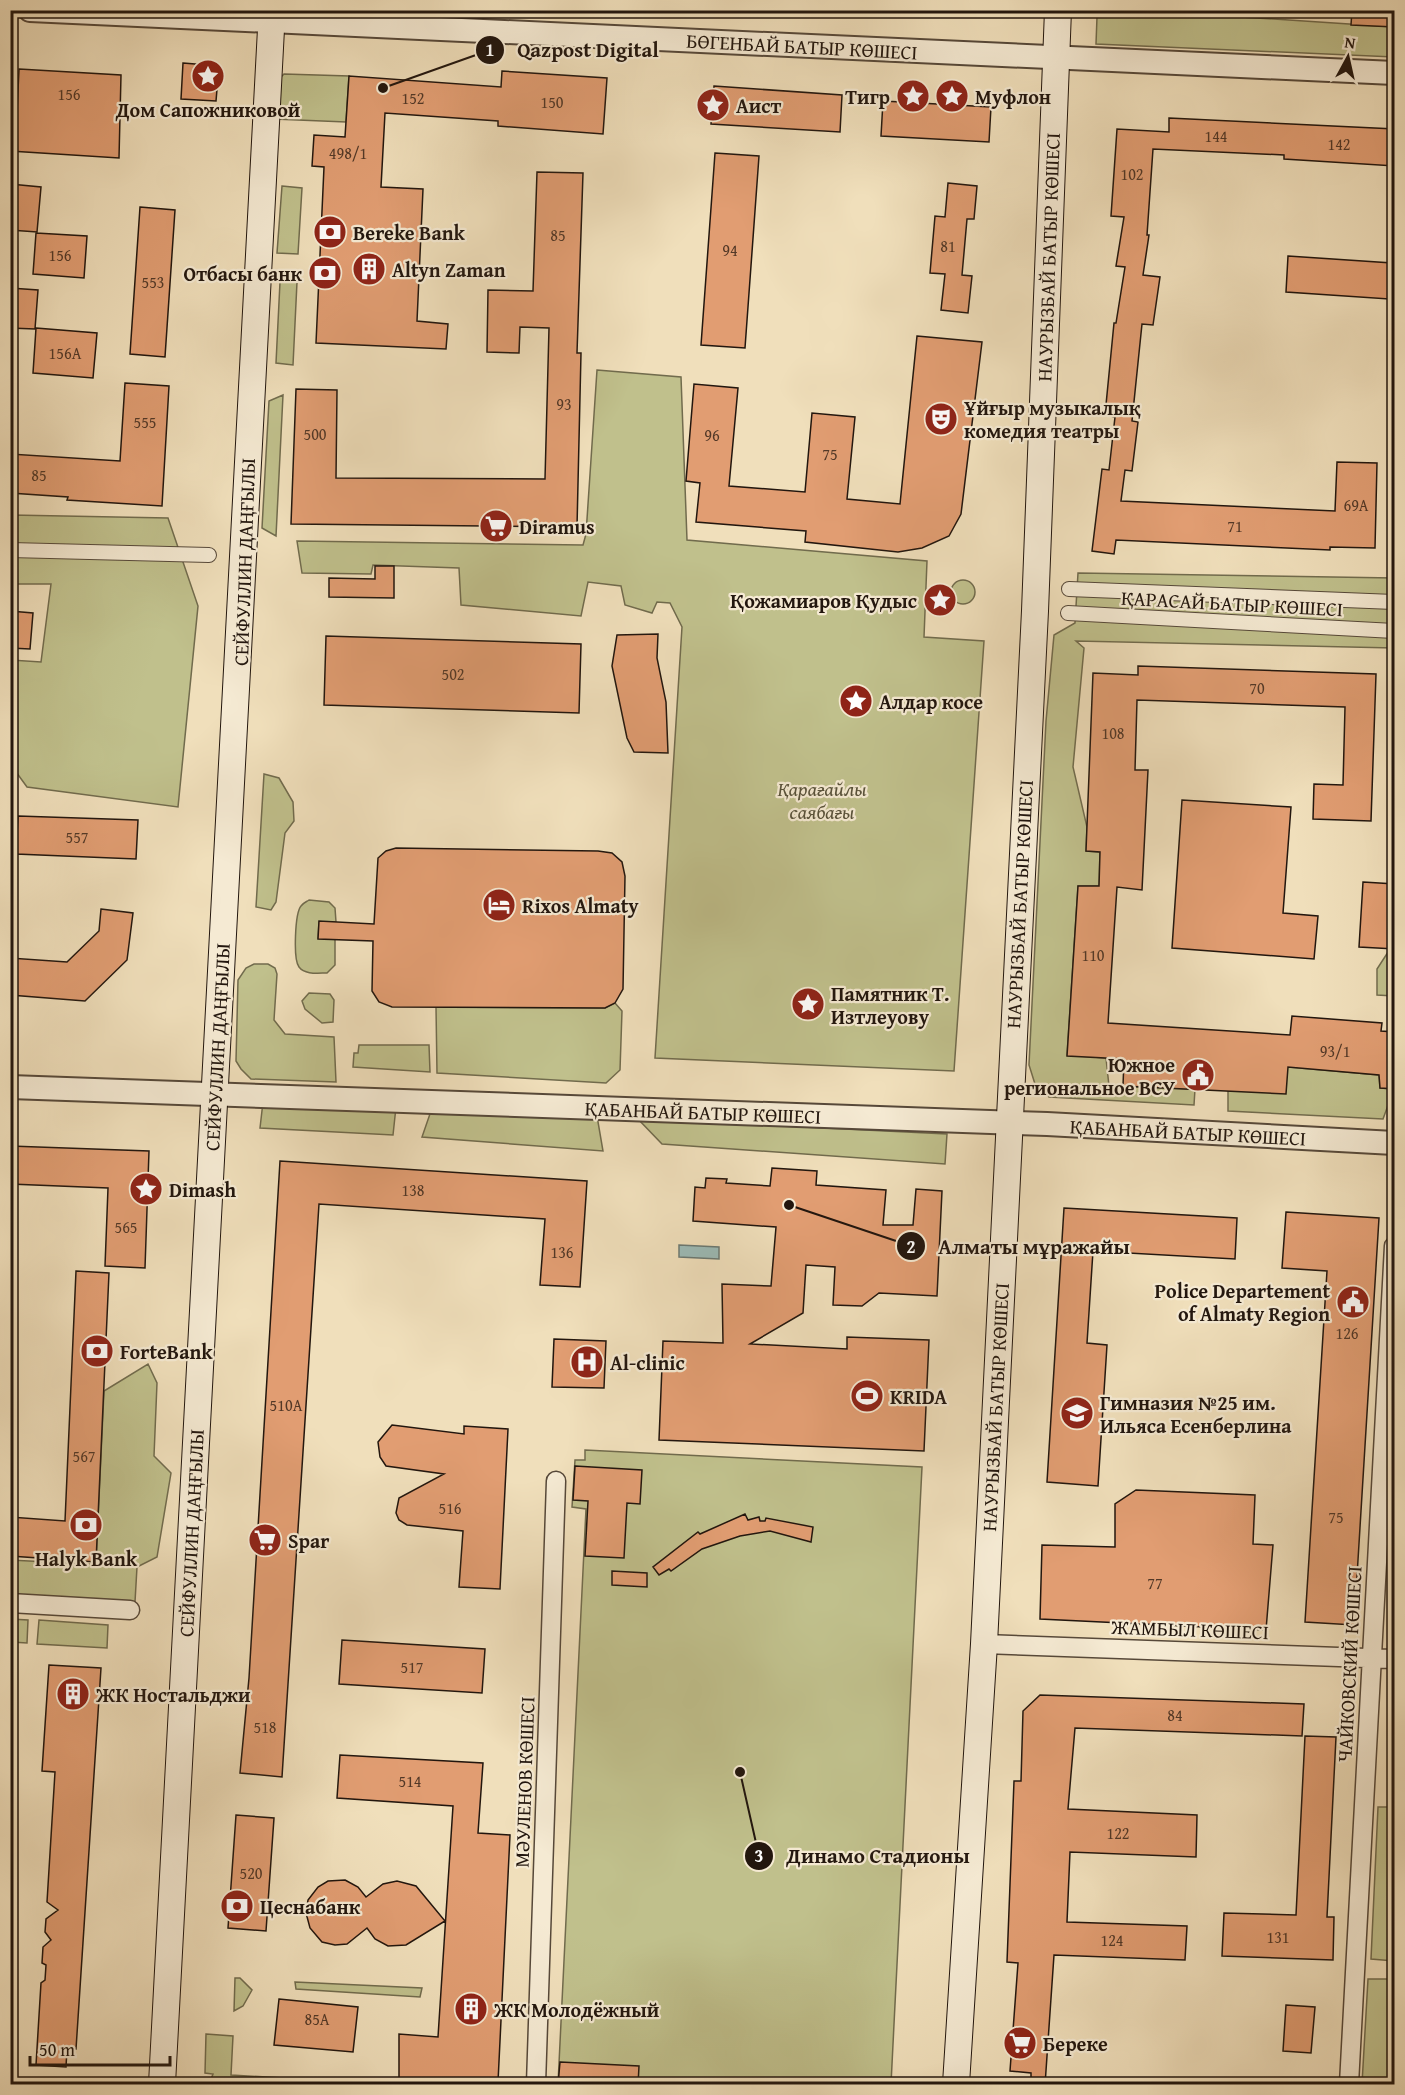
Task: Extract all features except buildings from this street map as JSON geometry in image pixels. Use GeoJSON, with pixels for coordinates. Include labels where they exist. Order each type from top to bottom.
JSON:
{"type":"FeatureCollection","features":[{"type":"Feature","properties":{"kind":"main road","name":"НАУРЫЗБАЙ БАТЫР КӨШЕСІ"},"geometry":{"type":"LineString","coordinates":[[956,2085],[984,1644],[1035,611],[1058,10]]}},
{"type":"Feature","properties":{"kind":"main road","name":"СЕЙФУЛЛИН ДАҢҒЫЛЫ"},"geometry":{"type":"LineString","coordinates":[[162,2085],[214,1094],[239,704],[242,597],[272,16]]}},
{"type":"Feature","properties":{"kind":"street","name":"БӨГЕНБАЙ БАТЫР КӨШЕСІ"},"geometry":{"type":"LineString","coordinates":[[30,10],[272,16],[1395,73]]}},
{"type":"Feature","properties":{"kind":"street"},"geometry":{"type":"LineString","coordinates":[[10,550],[209,555]]}},
{"type":"Feature","properties":{"kind":"street","name":"ҚАРАСАЙ БАТЫР КӨШЕСІ"},"geometry":{"type":"LineString","coordinates":[[1069,589],[1395,602]]}},
{"type":"Feature","properties":{"kind":"street","name":"ҚАРАСАЙ БАТЫР КӨШЕСІ"},"geometry":{"type":"LineString","coordinates":[[1068,613],[1395,631]]}},
{"type":"Feature","properties":{"kind":"street","name":"ҚАБАНБАЙ БАТЫР КӨШЕСІ"},"geometry":{"type":"LineString","coordinates":[[10,1087],[1008,1124],[1395,1143]]}},
{"type":"Feature","properties":{"kind":"street","name":"ЧАЙКОВСКИЙ КӨШЕСІ"},"geometry":{"type":"LineString","coordinates":[[1349,2085],[1395,1246]]}},
{"type":"Feature","properties":{"kind":"street","name":"МӘУЛЕНОВ КӨШЕСІ"},"geometry":{"type":"LineString","coordinates":[[536,2085],[556,1481]]}},
{"type":"Feature","properties":{"kind":"street"},"geometry":{"type":"LineString","coordinates":[[10,1603],[130,1610]]}},
{"type":"Feature","properties":{"kind":"street","name":"ЖАМБЫЛ КӨШЕСІ"},"geometry":{"type":"LineString","coordinates":[[984,1644],[1395,1659]]}},
{"type":"Feature","properties":{"kind":"green space"},"geometry":{"type":"Polygon","coordinates":[[[1074,11],[1097,11],[1098,17],[1166,12],[1394,27],[1394,57],[1096,44],[1097,17],[1074,11]]]}},
{"type":"Feature","properties":{"kind":"green space"},"geometry":{"type":"Polygon","coordinates":[[[284,74],[349,76],[346,122],[274,119],[277,81],[284,74]]]}},
{"type":"Feature","properties":{"kind":"green space"},"geometry":{"type":"Polygon","coordinates":[[[282,186],[302,188],[298,254],[277,253],[282,186]]]}},
{"type":"Feature","properties":{"kind":"green space"},"geometry":{"type":"Polygon","coordinates":[[[280,282],[297,282],[293,365],[276,363],[280,282]]]}},
{"type":"Feature","properties":{"kind":"green space","name":"Қарағайлы саябағы"},"geometry":{"type":"Polygon","coordinates":[[[597,370],[681,377],[687,540],[927,561],[924,637],[984,641],[954,1071],[655,1058],[682,627],[670,603],[657,602],[652,613],[625,605],[621,586],[588,582],[581,616],[461,605],[459,568],[373,565],[371,574],[302,573],[297,541],[583,545],[586,534],[597,370]]]}},
{"type":"Feature","properties":{"kind":"green space"},"geometry":{"type":"Polygon","coordinates":[[[283,395],[276,536],[262,528],[269,401],[283,395]]]}},
{"type":"Feature","properties":{"kind":"green space"},"geometry":{"type":"Polygon","coordinates":[[[11,515],[168,518],[198,606],[178,807],[27,787],[11,765],[11,660],[41,662],[51,584],[11,584],[11,515]]]}},
{"type":"Feature","properties":{"kind":"green space"},"geometry":{"type":"Polygon","coordinates":[[[1078,573],[1394,578],[1394,648],[1076,641],[1084,648],[1073,767],[1087,827],[1086,851],[1100,852],[1099,886],[1078,886],[1067,1055],[1106,1058],[1109,1086],[1195,1089],[1194,1105],[1049,1097],[1035,1084],[1029,1065],[1046,721],[1054,635],[1075,623],[1078,573]]]}},
{"type":"Feature","properties":{"kind":"green space"},"geometry":{"type":"Polygon","coordinates":[[[963,580],[971,584],[975,592],[971,600],[963,604],[955,600],[951,592],[955,584],[963,580]]]}},
{"type":"Feature","properties":{"kind":"green space"},"geometry":{"type":"Polygon","coordinates":[[[264,774],[279,778],[293,802],[294,821],[285,833],[276,902],[271,910],[256,907],[264,774]]]}},
{"type":"Feature","properties":{"kind":"green space"},"geometry":{"type":"Polygon","coordinates":[[[309,900],[329,902],[335,908],[336,922],[319,922],[318,938],[335,939],[335,965],[327,973],[302,970],[297,962],[295,946],[297,917],[301,906],[309,900]]]}},
{"type":"Feature","properties":{"kind":"green space"},"geometry":{"type":"Polygon","coordinates":[[[1390,949],[1394,949],[1394,996],[1377,995],[1377,969],[1390,949]]]}},
{"type":"Feature","properties":{"kind":"green space"},"geometry":{"type":"Polygon","coordinates":[[[254,964],[268,964],[275,968],[277,974],[274,1020],[285,1034],[334,1037],[336,1082],[251,1079],[241,1069],[236,1061],[238,980],[246,968],[254,964]]]}},
{"type":"Feature","properties":{"kind":"green space"},"geometry":{"type":"Polygon","coordinates":[[[309,993],[330,994],[334,1000],[333,1022],[322,1023],[305,1009],[302,1001],[309,993]]]}},
{"type":"Feature","properties":{"kind":"green space"},"geometry":{"type":"Polygon","coordinates":[[[615,1003],[622,1011],[620,1070],[606,1083],[437,1073],[436,1007],[605,1008],[615,1003]]]}},
{"type":"Feature","properties":{"kind":"green space"},"geometry":{"type":"Polygon","coordinates":[[[359,1045],[429,1045],[430,1072],[353,1067],[354,1053],[358,1053],[359,1045]]]}},
{"type":"Feature","properties":{"kind":"green space"},"geometry":{"type":"Polygon","coordinates":[[[1288,1067],[1379,1075],[1380,1088],[1394,1089],[1383,1119],[1228,1111],[1228,1091],[1288,1067]]]}},
{"type":"Feature","properties":{"kind":"green space"},"geometry":{"type":"Polygon","coordinates":[[[263,1102],[396,1107],[393,1135],[260,1128],[263,1102]]]}},
{"type":"Feature","properties":{"kind":"green space"},"geometry":{"type":"Polygon","coordinates":[[[432,1108],[597,1116],[603,1151],[422,1137],[432,1108]]]}},
{"type":"Feature","properties":{"kind":"green space"},"geometry":{"type":"Polygon","coordinates":[[[638,1119],[947,1134],[945,1164],[662,1144],[638,1119]]]}},
{"type":"Feature","properties":{"kind":"green space"},"geometry":{"type":"Polygon","coordinates":[[[148,1364],[157,1383],[154,1456],[171,1473],[157,1557],[137,1567],[135,1602],[11,1596],[10,1560],[126,1566],[96,1562],[104,1391],[148,1364]]]}},
{"type":"Feature","properties":{"kind":"green space"},"geometry":{"type":"Polygon","coordinates":[[[585,1450],[922,1467],[891,2084],[558,2084],[586,1509],[572,1507],[575,1460],[585,1460],[585,1450]]]}},
{"type":"Feature","properties":{"kind":"green space"},"geometry":{"type":"Polygon","coordinates":[[[10,1619],[28,1620],[27,1643],[11,1642],[10,1619]]]}},
{"type":"Feature","properties":{"kind":"green space"},"geometry":{"type":"Polygon","coordinates":[[[39,1620],[108,1625],[107,1648],[37,1644],[39,1620]]]}},
{"type":"Feature","properties":{"kind":"green space"},"geometry":{"type":"Polygon","coordinates":[[[1378,1807],[1394,1807],[1394,1961],[1371,1959],[1378,1807]]]}},
{"type":"Feature","properties":{"kind":"green space"},"geometry":{"type":"Polygon","coordinates":[[[235,1978],[240,1978],[252,1990],[243,2006],[234,2011],[235,1978]]]}},
{"type":"Feature","properties":{"kind":"green space"},"geometry":{"type":"Polygon","coordinates":[[[1368,1979],[1394,1979],[1394,2084],[1362,2084],[1368,1979]]]}},
{"type":"Feature","properties":{"kind":"green space"},"geometry":{"type":"Polygon","coordinates":[[[295,1982],[422,1988],[420,1997],[296,1989],[295,1982]]]}},
{"type":"Feature","properties":{"kind":"green space"},"geometry":{"type":"Polygon","coordinates":[[[206,2034],[233,2036],[231,2075],[356,2084],[209,2084],[213,2074],[205,2073],[206,2034]]]}},
{"type":"Feature","properties":{"kind":"water"},"geometry":{"type":"Polygon","coordinates":[[[679,1245],[719,1247],[719,1259],[679,1257],[679,1245]]]}},
{"type":"Feature","properties":{"kind":"place","name":"Дом Сапожниковой"},"geometry":{"type":"Point","coordinates":[208,76]}},
{"type":"Feature","properties":{"kind":"place","name":"Qazpost Digital"},"geometry":{"type":"Point","coordinates":[383,88]}},
{"type":"Feature","properties":{"kind":"place","name":"Тигр"},"geometry":{"type":"Point","coordinates":[913,96]}},
{"type":"Feature","properties":{"kind":"place","name":"Муфлон"},"geometry":{"type":"Point","coordinates":[952,96]}},
{"type":"Feature","properties":{"kind":"place","name":"Аист"},"geometry":{"type":"Point","coordinates":[713,105]}},
{"type":"Feature","properties":{"kind":"place","name":"Bereke Bank"},"geometry":{"type":"Point","coordinates":[330,232]}},
{"type":"Feature","properties":{"kind":"place","name":"Altyn Zaman"},"geometry":{"type":"Point","coordinates":[369,269]}},
{"type":"Feature","properties":{"kind":"place","name":"Отбасы банк"},"geometry":{"type":"Point","coordinates":[325,273]}},
{"type":"Feature","properties":{"kind":"place","name":"Ұйғыр музыкалық комедия театры"},"geometry":{"type":"Point","coordinates":[941,419]}},
{"type":"Feature","properties":{"kind":"place","name":"Diramus"},"geometry":{"type":"Point","coordinates":[496,526]}},
{"type":"Feature","properties":{"kind":"place","name":"Қожамиаров Қудыс"},"geometry":{"type":"Point","coordinates":[940,600]}},
{"type":"Feature","properties":{"kind":"place","name":"Алдар косе"},"geometry":{"type":"Point","coordinates":[856,701]}},
{"type":"Feature","properties":{"kind":"place","name":"Rixos Almaty"},"geometry":{"type":"Point","coordinates":[499,905]}},
{"type":"Feature","properties":{"kind":"place","name":"Памятник Т. Изтлеуову"},"geometry":{"type":"Point","coordinates":[808,1004]}},
{"type":"Feature","properties":{"kind":"place","name":"Южное региональное ВСУ"},"geometry":{"type":"Point","coordinates":[1198,1075]}},
{"type":"Feature","properties":{"kind":"place","name":"Dimash"},"geometry":{"type":"Point","coordinates":[146,1189]}},
{"type":"Feature","properties":{"kind":"place","name":"Алматы мұражайы"},"geometry":{"type":"Point","coordinates":[789,1205]}},
{"type":"Feature","properties":{"kind":"place","name":"Police Departement of Almaty Region"},"geometry":{"type":"Point","coordinates":[1353,1302]}},
{"type":"Feature","properties":{"kind":"place","name":"ForteBank"},"geometry":{"type":"Point","coordinates":[97,1351]}},
{"type":"Feature","properties":{"kind":"place","name":"Al-clinic"},"geometry":{"type":"Point","coordinates":[587,1362]}},
{"type":"Feature","properties":{"kind":"place","name":"KRIDA"},"geometry":{"type":"Point","coordinates":[867,1396]}},
{"type":"Feature","properties":{"kind":"place","name":"Гимназия №25 им. Ильяса Есенберлина"},"geometry":{"type":"Point","coordinates":[1077,1413]}},
{"type":"Feature","properties":{"kind":"place","name":"Halyk Bank"},"geometry":{"type":"Point","coordinates":[86,1525]}},
{"type":"Feature","properties":{"kind":"place","name":"Spar"},"geometry":{"type":"Point","coordinates":[265,1540]}},
{"type":"Feature","properties":{"kind":"place","name":"ЖК Ностальджи"},"geometry":{"type":"Point","coordinates":[73,1694]}},
{"type":"Feature","properties":{"kind":"place","name":"Динамо Стадионы"},"geometry":{"type":"Point","coordinates":[740,1772]}},
{"type":"Feature","properties":{"kind":"place","name":"Цеснабанк"},"geometry":{"type":"Point","coordinates":[237,1906]}},
{"type":"Feature","properties":{"kind":"place","name":"ЖК Молодёжный"},"geometry":{"type":"Point","coordinates":[471,2009]}},
{"type":"Feature","properties":{"kind":"place","name":"Береке"},"geometry":{"type":"Point","coordinates":[1020,2043]}}]}
